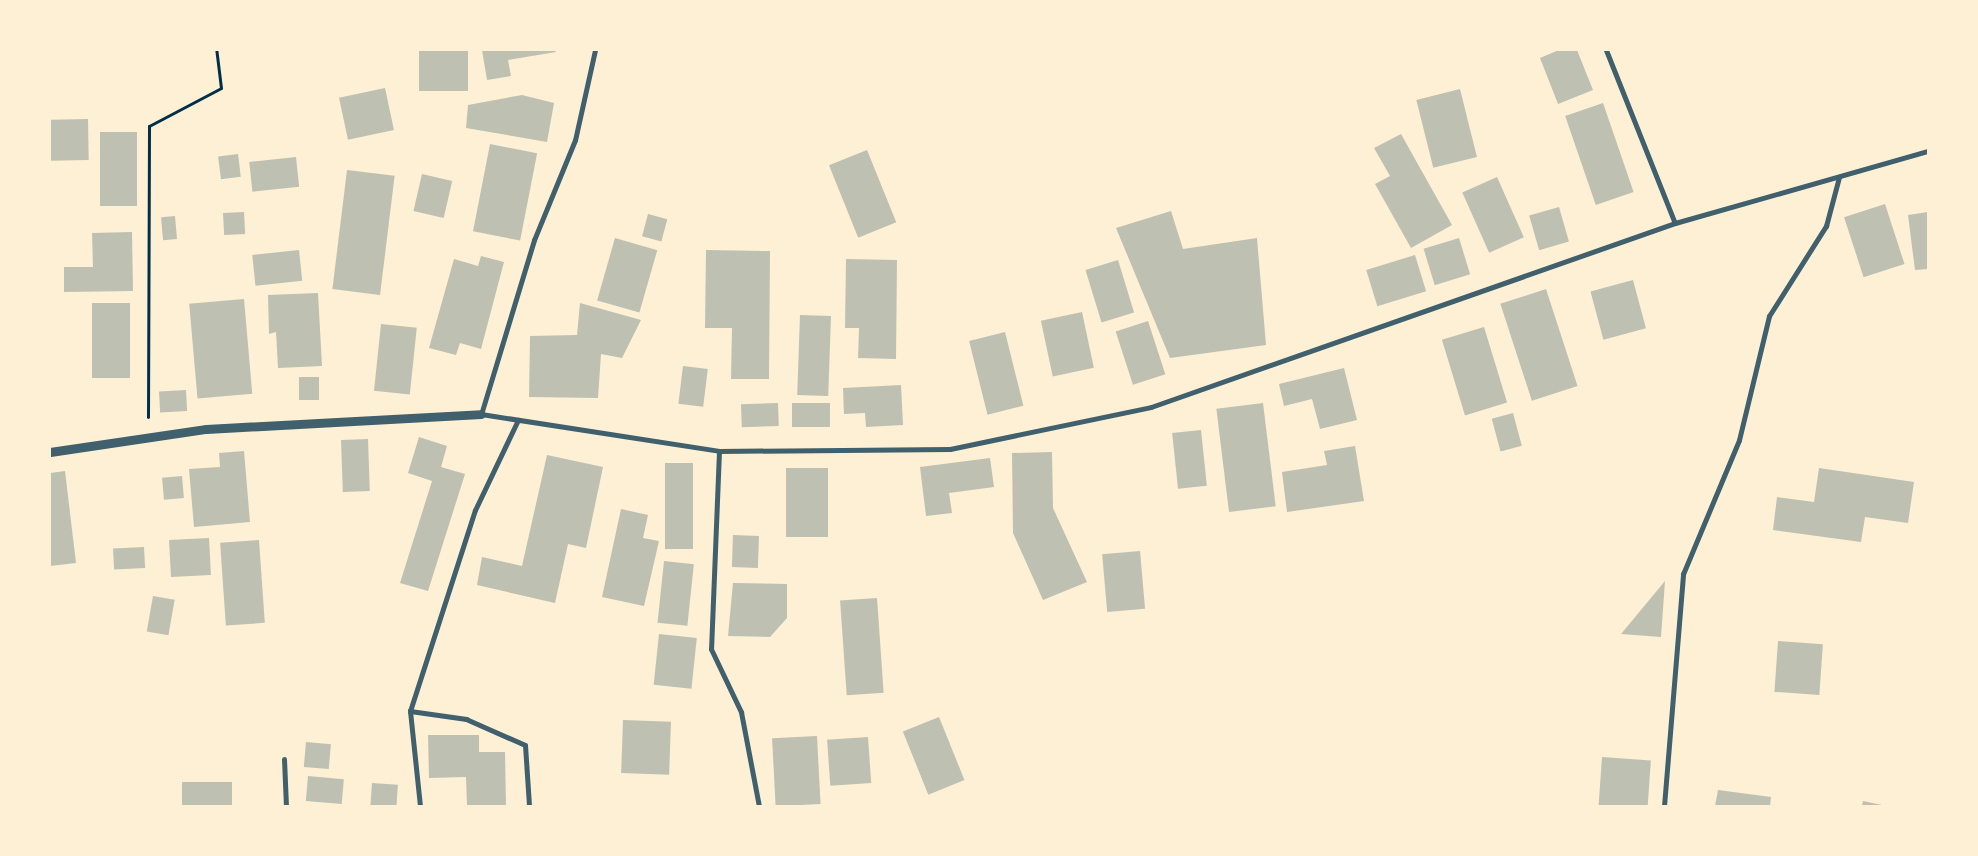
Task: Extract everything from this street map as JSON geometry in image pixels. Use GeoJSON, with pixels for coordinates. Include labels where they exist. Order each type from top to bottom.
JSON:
{"type":"FeatureCollection","features":[{"type":"Feature","properties":{"kind":"street"},"geometry":{"type":"LineString","coordinates":[[481,414],[534,240],[575,140],[595,50]]}},
{"type":"Feature","properties":{"kind":"street"},"geometry":{"type":"LineString","coordinates":[[1606,50],[1675,223]]}},
{"type":"Feature","properties":{"kind":"street"},"geometry":{"type":"LineString","coordinates":[[50,452],[148,438],[406,415],[481,414],[719,450],[950,449],[1151,408],[1675,223],[1928,151]]}},
{"type":"Feature","properties":{"kind":"street"},"geometry":{"type":"LineString","coordinates":[[1664,806],[1683,574],[1739,440],[1769,316],[1826,226],[1839,177]]}},
{"type":"Feature","properties":{"kind":"street"},"geometry":{"type":"LineString","coordinates":[[420,806],[410,711],[475,510],[518,420]]}},
{"type":"Feature","properties":{"kind":"street"},"geometry":{"type":"LineString","coordinates":[[719,450],[711,649],[741,712],[759,806]]}},
{"type":"Feature","properties":{"kind":"street"},"geometry":{"type":"LineString","coordinates":[[410,711],[466,719],[525,745],[529,806]]}},
{"type":"Feature","properties":{"kind":"street"},"geometry":{"type":"LineString","coordinates":[[284,759],[286,806]]}},
{"type":"Feature","properties":{"kind":"path"},"geometry":{"type":"LineString","coordinates":[[148,438],[149,126],[221,88],[216,50]]}},
{"type":"Feature","properties":{"kind":"building"},"geometry":{"type":"Polygon","coordinates":[[[419,50],[468,50],[468,91],[419,91],[419,50]]]}},
{"type":"Feature","properties":{"kind":"building"},"geometry":{"type":"Polygon","coordinates":[[[482,50],[555,50],[556,52],[508,60],[511,76],[487,80],[482,50]]]}},
{"type":"Feature","properties":{"kind":"building"},"geometry":{"type":"Polygon","coordinates":[[[1559,50],[1577,50],[1593,90],[1558,104],[1540,58],[1559,50]]]}},
{"type":"Feature","properties":{"kind":"building"},"geometry":{"type":"Polygon","coordinates":[[[385,88],[394,130],[348,140],[339,98],[385,88]]]}},
{"type":"Feature","properties":{"kind":"building"},"geometry":{"type":"Polygon","coordinates":[[[1460,89],[1477,157],[1433,168],[1416,100],[1460,89]]]}},
{"type":"Feature","properties":{"kind":"building"},"geometry":{"type":"Polygon","coordinates":[[[522,95],[554,103],[547,142],[466,128],[468,105],[522,95]]]}},
{"type":"Feature","properties":{"kind":"building"},"geometry":{"type":"Polygon","coordinates":[[[1603,103],[1634,192],[1596,205],[1565,116],[1603,103]]]}},
{"type":"Feature","properties":{"kind":"building"},"geometry":{"type":"Polygon","coordinates":[[[88,119],[89,160],[51,161],[50,120],[88,119]]]}},
{"type":"Feature","properties":{"kind":"building"},"geometry":{"type":"Polygon","coordinates":[[[100,132],[137,132],[137,206],[100,206],[100,132]]]}},
{"type":"Feature","properties":{"kind":"building"},"geometry":{"type":"Polygon","coordinates":[[[1401,134],[1452,225],[1411,248],[1375,184],[1390,176],[1374,148],[1401,134]]]}},
{"type":"Feature","properties":{"kind":"building"},"geometry":{"type":"Polygon","coordinates":[[[490,144],[537,153],[520,241],[473,231],[490,144]]]}},
{"type":"Feature","properties":{"kind":"building"},"geometry":{"type":"Polygon","coordinates":[[[867,150],[896,222],[858,238],[829,165],[867,150]]]}},
{"type":"Feature","properties":{"kind":"building"},"geometry":{"type":"Polygon","coordinates":[[[238,154],[241,177],[221,179],[218,156],[238,154]]]}},
{"type":"Feature","properties":{"kind":"building"},"geometry":{"type":"Polygon","coordinates":[[[296,157],[299,187],[252,192],[249,162],[296,157]]]}},
{"type":"Feature","properties":{"kind":"building"},"geometry":{"type":"Polygon","coordinates":[[[347,170],[395,176],[380,295],[332,289],[347,170]]]}},
{"type":"Feature","properties":{"kind":"building"},"geometry":{"type":"Polygon","coordinates":[[[422,174],[452,181],[444,218],[413,211],[422,174]]]}},
{"type":"Feature","properties":{"kind":"building"},"geometry":{"type":"Polygon","coordinates":[[[1497,177],[1524,237],[1489,253],[1462,192],[1497,177]]]}},
{"type":"Feature","properties":{"kind":"building"},"geometry":{"type":"Polygon","coordinates":[[[1885,204],[1904,264],[1864,277],[1844,217],[1885,204]]]}},
{"type":"Feature","properties":{"kind":"building"},"geometry":{"type":"Polygon","coordinates":[[[1559,207],[1569,242],[1539,250],[1529,216],[1559,207]]]}},
{"type":"Feature","properties":{"kind":"building"},"geometry":{"type":"Polygon","coordinates":[[[1171,211],[1183,249],[1257,238],[1266,345],[1170,358],[1116,228],[1171,211]]]}},
{"type":"Feature","properties":{"kind":"building"},"geometry":{"type":"Polygon","coordinates":[[[244,212],[245,234],[224,235],[223,213],[244,212]]]}},
{"type":"Feature","properties":{"kind":"building"},"geometry":{"type":"Polygon","coordinates":[[[1928,212],[1928,269],[1915,270],[1908,215],[1928,212]]]}},
{"type":"Feature","properties":{"kind":"building"},"geometry":{"type":"Polygon","coordinates":[[[648,214],[667,219],[661,241],[642,236],[648,214]]]}},
{"type":"Feature","properties":{"kind":"building"},"geometry":{"type":"Polygon","coordinates":[[[175,216],[177,239],[163,240],[161,217],[175,216]]]}},
{"type":"Feature","properties":{"kind":"building"},"geometry":{"type":"Polygon","coordinates":[[[132,232],[133,291],[64,292],[64,267],[93,267],[92,233],[132,232]]]}},
{"type":"Feature","properties":{"kind":"building"},"geometry":{"type":"Polygon","coordinates":[[[615,238],[657,250],[639,313],[597,300],[615,238]]]}},
{"type":"Feature","properties":{"kind":"building"},"geometry":{"type":"Polygon","coordinates":[[[1459,238],[1470,274],[1435,285],[1424,249],[1459,238]]]}},
{"type":"Feature","properties":{"kind":"building"},"geometry":{"type":"Polygon","coordinates":[[[299,250],[302,281],[255,286],[252,255],[299,250]]]}},
{"type":"Feature","properties":{"kind":"building"},"geometry":{"type":"Polygon","coordinates":[[[706,250],[770,251],[769,379],[731,379],[732,328],[705,328],[706,250]]]}},
{"type":"Feature","properties":{"kind":"building"},"geometry":{"type":"Polygon","coordinates":[[[1415,255],[1426,291],[1377,306],[1366,270],[1415,255]]]}},
{"type":"Feature","properties":{"kind":"building"},"geometry":{"type":"Polygon","coordinates":[[[481,256],[504,262],[481,349],[460,343],[456,355],[429,348],[454,259],[478,266],[481,256]]]}},
{"type":"Feature","properties":{"kind":"building"},"geometry":{"type":"Polygon","coordinates":[[[846,259],[897,260],[896,359],[858,358],[859,328],[845,328],[846,259]]]}},
{"type":"Feature","properties":{"kind":"building"},"geometry":{"type":"Polygon","coordinates":[[[1118,260],[1134,313],[1102,323],[1085,270],[1118,260]]]}},
{"type":"Feature","properties":{"kind":"building"},"geometry":{"type":"Polygon","coordinates":[[[1633,280],[1646,328],[1603,340],[1590,291],[1633,280]]]}},
{"type":"Feature","properties":{"kind":"building"},"geometry":{"type":"Polygon","coordinates":[[[1546,289],[1578,386],[1532,401],[1500,304],[1546,289]]]}},
{"type":"Feature","properties":{"kind":"building"},"geometry":{"type":"Polygon","coordinates":[[[318,293],[322,366],[278,368],[276,332],[269,334],[268,295],[318,293]]]}},
{"type":"Feature","properties":{"kind":"building"},"geometry":{"type":"Polygon","coordinates":[[[244,299],[252,394],[197,398],[189,304],[244,299]]]}},
{"type":"Feature","properties":{"kind":"building"},"geometry":{"type":"Polygon","coordinates":[[[92,303],[130,303],[130,378],[92,378],[92,303]]]}},
{"type":"Feature","properties":{"kind":"building"},"geometry":{"type":"Polygon","coordinates":[[[580,303],[641,320],[622,358],[601,354],[598,398],[529,397],[530,336],[577,335],[580,303]]]}},
{"type":"Feature","properties":{"kind":"building"},"geometry":{"type":"Polygon","coordinates":[[[1082,312],[1094,368],[1053,376],[1041,321],[1082,312]]]}},
{"type":"Feature","properties":{"kind":"building"},"geometry":{"type":"Polygon","coordinates":[[[800,315],[831,316],[828,396],[797,395],[800,315]]]}},
{"type":"Feature","properties":{"kind":"building"},"geometry":{"type":"Polygon","coordinates":[[[1148,321],[1165,374],[1133,385],[1116,332],[1148,321]]]}},
{"type":"Feature","properties":{"kind":"building"},"geometry":{"type":"Polygon","coordinates":[[[381,324],[417,328],[410,394],[374,391],[381,324]]]}},
{"type":"Feature","properties":{"kind":"building"},"geometry":{"type":"Polygon","coordinates":[[[1484,327],[1507,403],[1465,415],[1442,340],[1484,327]]]}},
{"type":"Feature","properties":{"kind":"building"},"geometry":{"type":"Polygon","coordinates":[[[1005,332],[1023,406],[987,415],[969,341],[1005,332]]]}},
{"type":"Feature","properties":{"kind":"building"},"geometry":{"type":"Polygon","coordinates":[[[683,366],[708,369],[703,407],[678,404],[683,366]]]}},
{"type":"Feature","properties":{"kind":"building"},"geometry":{"type":"Polygon","coordinates":[[[1344,368],[1357,420],[1320,429],[1312,399],[1284,406],[1279,384],[1344,368]]]}},
{"type":"Feature","properties":{"kind":"building"},"geometry":{"type":"Polygon","coordinates":[[[299,377],[319,377],[319,400],[299,400],[299,377]]]}},
{"type":"Feature","properties":{"kind":"building"},"geometry":{"type":"Polygon","coordinates":[[[901,385],[903,425],[866,427],[865,413],[844,414],[843,388],[901,385]]]}},
{"type":"Feature","properties":{"kind":"building"},"geometry":{"type":"Polygon","coordinates":[[[186,390],[187,411],[160,412],[159,391],[186,390]]]}},
{"type":"Feature","properties":{"kind":"building"},"geometry":{"type":"Polygon","coordinates":[[[778,403],[779,426],[742,427],[741,404],[778,403]]]}},
{"type":"Feature","properties":{"kind":"building"},"geometry":{"type":"Polygon","coordinates":[[[792,403],[830,403],[830,427],[792,427],[792,403]]]}},
{"type":"Feature","properties":{"kind":"building"},"geometry":{"type":"Polygon","coordinates":[[[1263,403],[1276,506],[1229,512],[1216,409],[1263,403]]]}},
{"type":"Feature","properties":{"kind":"building"},"geometry":{"type":"Polygon","coordinates":[[[1513,413],[1522,446],[1501,452],[1492,419],[1513,413]]]}},
{"type":"Feature","properties":{"kind":"building"},"geometry":{"type":"Polygon","coordinates":[[[1201,430],[1207,486],[1178,489],[1172,433],[1201,430]]]}},
{"type":"Feature","properties":{"kind":"building"},"geometry":{"type":"Polygon","coordinates":[[[419,437],[447,446],[441,467],[465,474],[428,591],[400,583],[432,481],[408,473],[419,437]]]}},
{"type":"Feature","properties":{"kind":"building"},"geometry":{"type":"Polygon","coordinates":[[[368,439],[370,491],[343,492],[341,440],[368,439]]]}},
{"type":"Feature","properties":{"kind":"building"},"geometry":{"type":"Polygon","coordinates":[[[1355,446],[1364,501],[1287,512],[1282,472],[1327,465],[1324,451],[1355,446]]]}},
{"type":"Feature","properties":{"kind":"building"},"geometry":{"type":"Polygon","coordinates":[[[244,451],[250,522],[194,527],[189,469],[220,467],[219,453],[244,451]]]}},
{"type":"Feature","properties":{"kind":"building"},"geometry":{"type":"Polygon","coordinates":[[[1052,452],[1053,508],[1087,582],[1043,600],[1013,533],[1012,453],[1052,452]]]}},
{"type":"Feature","properties":{"kind":"building"},"geometry":{"type":"Polygon","coordinates":[[[547,455],[603,467],[586,548],[568,544],[555,603],[477,585],[482,557],[522,566],[547,455]]]}},
{"type":"Feature","properties":{"kind":"building"},"geometry":{"type":"Polygon","coordinates":[[[990,458],[994,487],[949,493],[952,513],[926,516],[920,467],[990,458]]]}},
{"type":"Feature","properties":{"kind":"building"},"geometry":{"type":"Polygon","coordinates":[[[665,463],[693,463],[693,549],[665,549],[665,463]]]}},
{"type":"Feature","properties":{"kind":"building"},"geometry":{"type":"Polygon","coordinates":[[[786,468],[828,468],[828,537],[786,537],[786,468]]]}},
{"type":"Feature","properties":{"kind":"building"},"geometry":{"type":"Polygon","coordinates":[[[1819,468],[1914,482],[1908,523],[1865,517],[1861,542],[1773,530],[1777,497],[1814,502],[1819,468]]]}},
{"type":"Feature","properties":{"kind":"building"},"geometry":{"type":"Polygon","coordinates":[[[65,471],[76,563],[50,566],[50,473],[65,471]]]}},
{"type":"Feature","properties":{"kind":"building"},"geometry":{"type":"Polygon","coordinates":[[[182,476],[184,498],[164,500],[162,478],[182,476]]]}},
{"type":"Feature","properties":{"kind":"building"},"geometry":{"type":"Polygon","coordinates":[[[621,509],[648,515],[643,538],[659,541],[644,606],[602,597],[621,509]]]}},
{"type":"Feature","properties":{"kind":"building"},"geometry":{"type":"Polygon","coordinates":[[[733,535],[759,536],[758,568],[732,567],[733,535]]]}},
{"type":"Feature","properties":{"kind":"building"},"geometry":{"type":"Polygon","coordinates":[[[209,538],[211,575],[171,577],[169,540],[209,538]]]}},
{"type":"Feature","properties":{"kind":"building"},"geometry":{"type":"Polygon","coordinates":[[[259,540],[265,623],[226,626],[220,543],[259,540]]]}},
{"type":"Feature","properties":{"kind":"building"},"geometry":{"type":"Polygon","coordinates":[[[144,547],[145,568],[114,570],[113,549],[144,547]]]}},
{"type":"Feature","properties":{"kind":"building"},"geometry":{"type":"Polygon","coordinates":[[[1140,551],[1145,609],[1107,612],[1102,554],[1140,551]]]}},
{"type":"Feature","properties":{"kind":"building"},"geometry":{"type":"Polygon","coordinates":[[[664,561],[694,564],[687,626],[658,623],[664,561]]]}},
{"type":"Feature","properties":{"kind":"building"},"geometry":{"type":"Polygon","coordinates":[[[1665,581],[1661,637],[1621,634],[1665,581]]]}},
{"type":"Feature","properties":{"kind":"building"},"geometry":{"type":"Polygon","coordinates":[[[733,583],[787,584],[787,618],[770,637],[728,636],[733,583]]]}},
{"type":"Feature","properties":{"kind":"building"},"geometry":{"type":"Polygon","coordinates":[[[153,596],[175,600],[168,635],[147,631],[153,596]]]}},
{"type":"Feature","properties":{"kind":"building"},"geometry":{"type":"Polygon","coordinates":[[[877,598],[884,693],[847,695],[840,601],[877,598]]]}},
{"type":"Feature","properties":{"kind":"building"},"geometry":{"type":"Polygon","coordinates":[[[659,634],[697,638],[691,689],[654,685],[659,634]]]}},
{"type":"Feature","properties":{"kind":"building"},"geometry":{"type":"Polygon","coordinates":[[[1778,641],[1823,644],[1819,695],[1774,692],[1778,641]]]}},
{"type":"Feature","properties":{"kind":"building"},"geometry":{"type":"Polygon","coordinates":[[[939,717],[964,780],[928,795],[903,732],[939,717]]]}},
{"type":"Feature","properties":{"kind":"building"},"geometry":{"type":"Polygon","coordinates":[[[623,720],[671,722],[669,775],[621,773],[623,720]]]}},
{"type":"Feature","properties":{"kind":"building"},"geometry":{"type":"Polygon","coordinates":[[[428,735],[479,735],[479,752],[505,752],[506,806],[467,806],[466,777],[429,778],[428,735]]]}},
{"type":"Feature","properties":{"kind":"building"},"geometry":{"type":"Polygon","coordinates":[[[817,736],[821,804],[776,806],[772,738],[817,736]]]}},
{"type":"Feature","properties":{"kind":"building"},"geometry":{"type":"Polygon","coordinates":[[[868,737],[871,783],[830,786],[827,740],[868,737]]]}},
{"type":"Feature","properties":{"kind":"building"},"geometry":{"type":"Polygon","coordinates":[[[306,742],[331,744],[329,769],[304,767],[306,742]]]}},
{"type":"Feature","properties":{"kind":"building"},"geometry":{"type":"Polygon","coordinates":[[[1602,757],[1651,760],[1648,806],[1599,806],[1602,757]]]}},
{"type":"Feature","properties":{"kind":"building"},"geometry":{"type":"Polygon","coordinates":[[[308,776],[344,779],[342,804],[306,801],[308,776]]]}},
{"type":"Feature","properties":{"kind":"building"},"geometry":{"type":"Polygon","coordinates":[[[182,782],[232,782],[232,806],[182,806],[182,782]]]}},
{"type":"Feature","properties":{"kind":"building"},"geometry":{"type":"Polygon","coordinates":[[[372,783],[398,785],[396,806],[370,806],[372,783]]]}},
{"type":"Feature","properties":{"kind":"building"},"geometry":{"type":"Polygon","coordinates":[[[1718,790],[1771,797],[1770,806],[1715,806],[1718,790]]]}},
{"type":"Feature","properties":{"kind":"building"},"geometry":{"type":"Polygon","coordinates":[[[1863,801],[1882,805],[1862,806],[1863,801]]]}}]}
